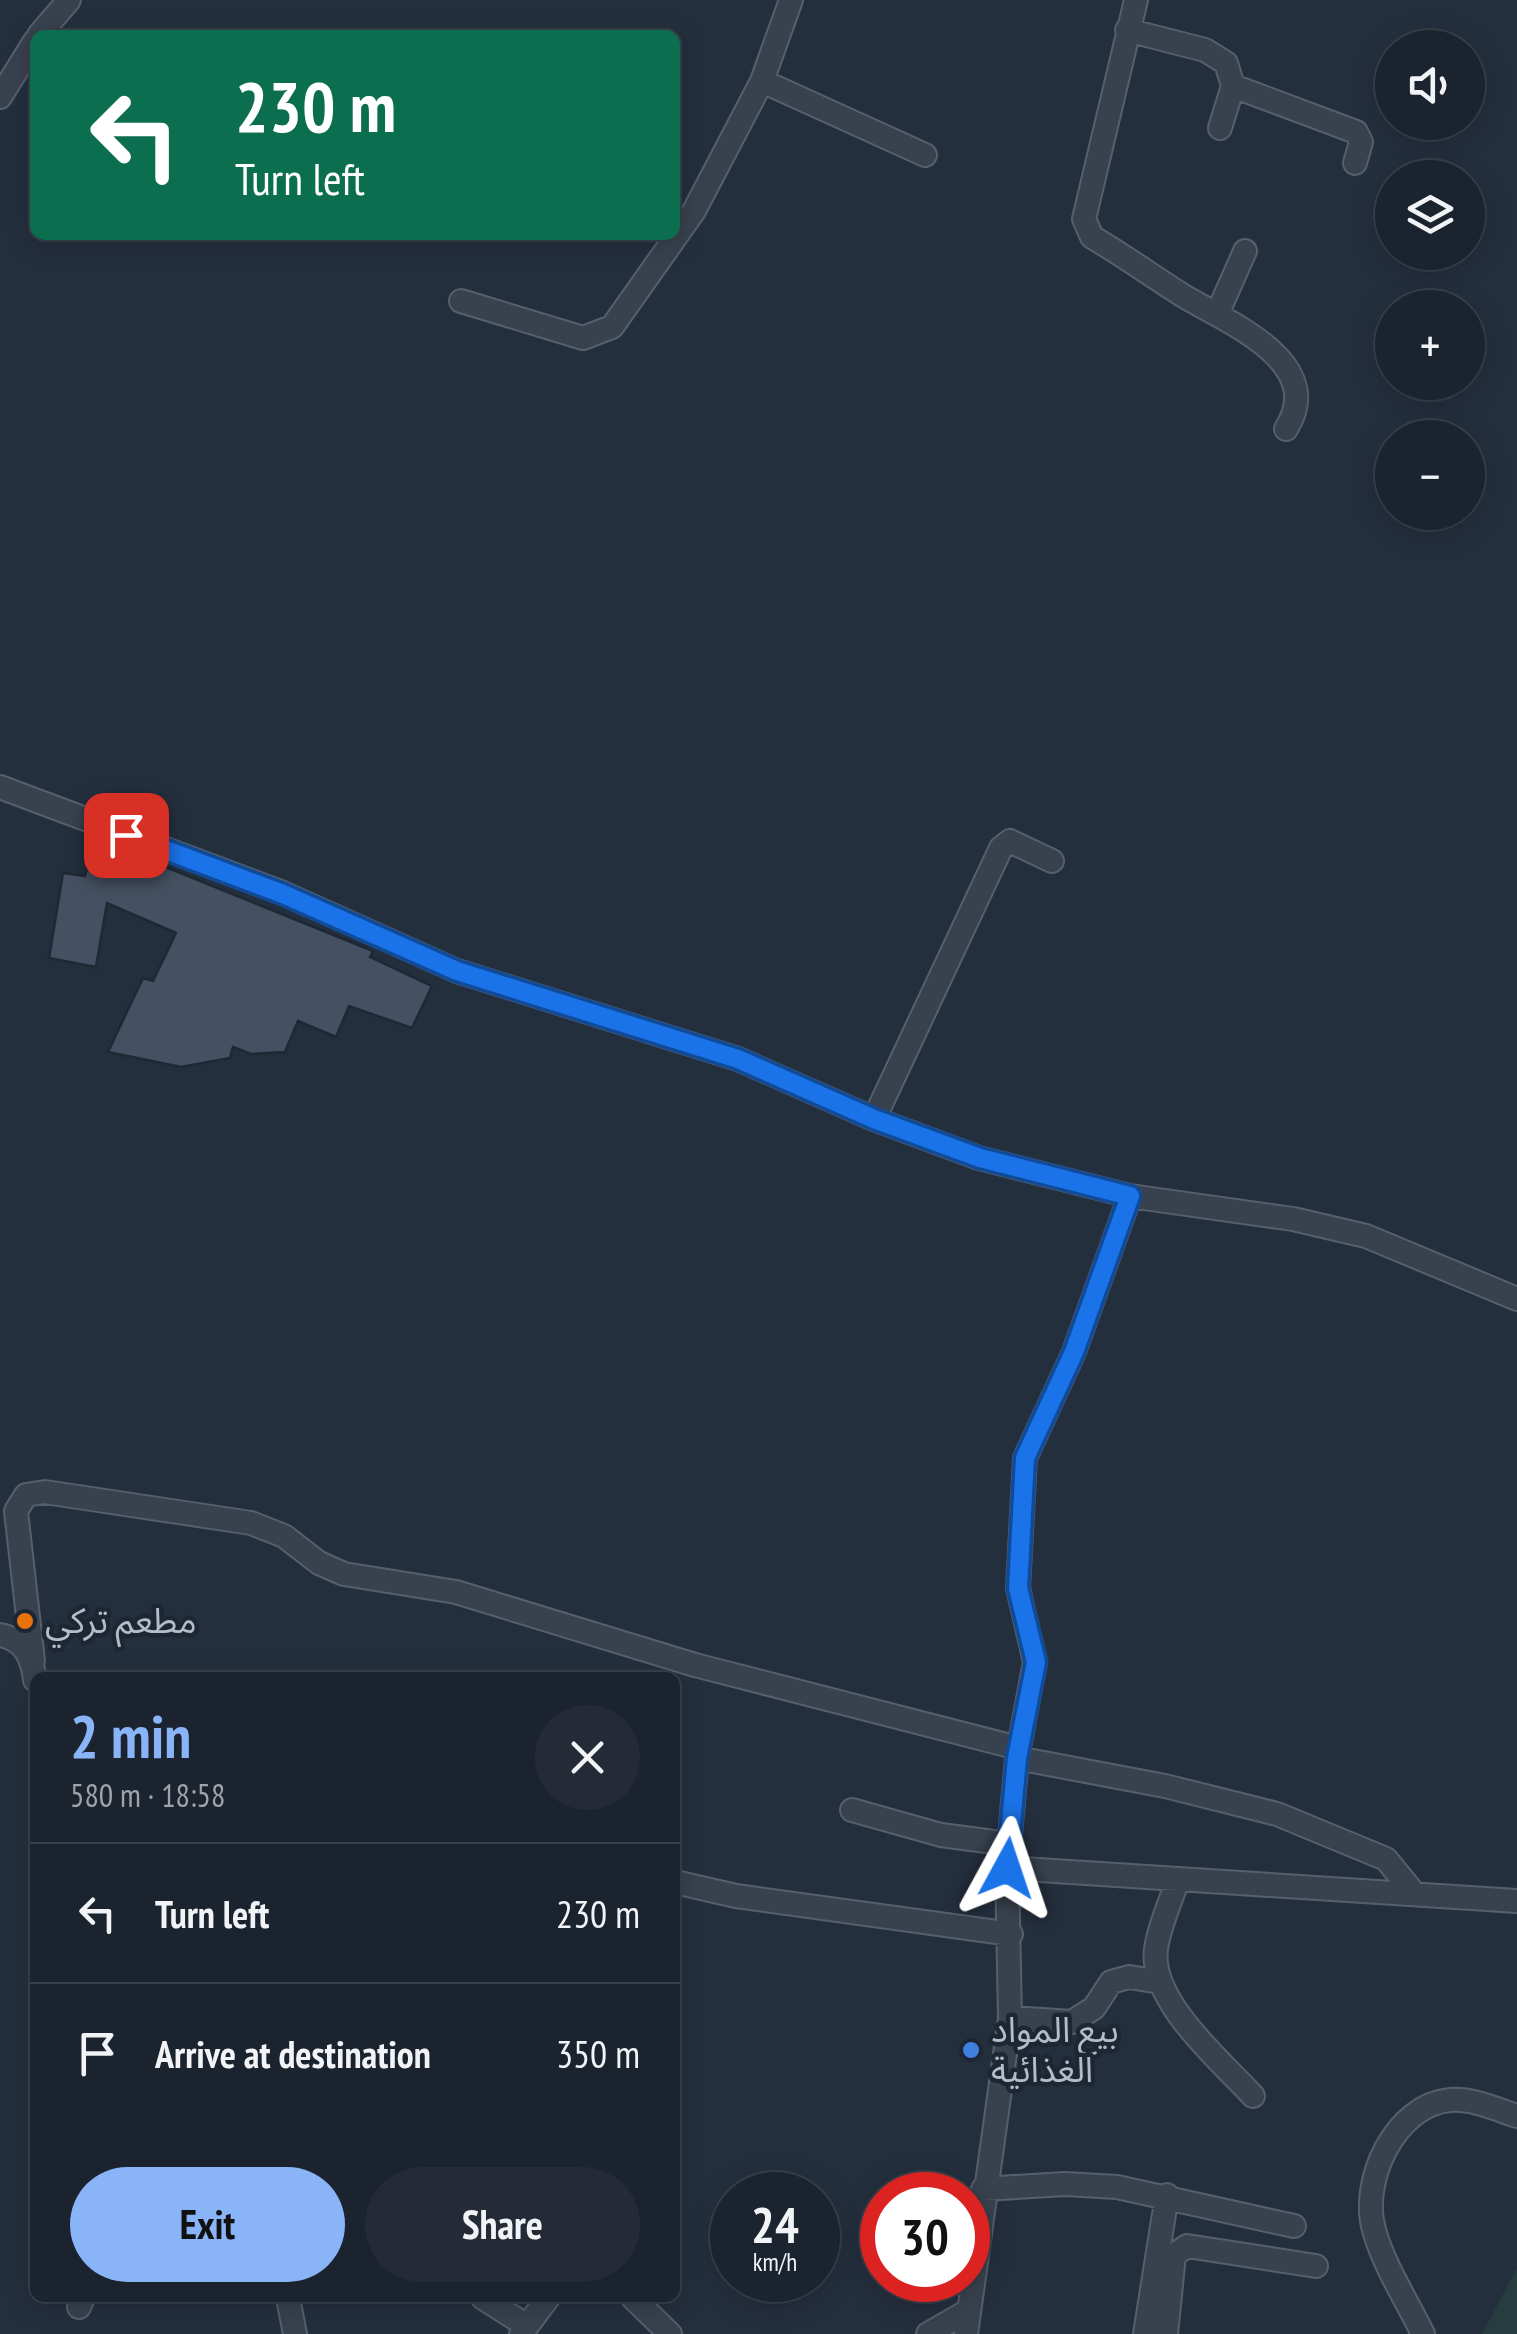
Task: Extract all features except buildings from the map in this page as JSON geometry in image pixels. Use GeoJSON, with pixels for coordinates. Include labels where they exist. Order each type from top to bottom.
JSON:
{"type":"FeatureCollection","features":[{"type":"Feature","properties":{"kind":"street"},"geometry":{"type":"LineString","coordinates":[[44,30],[69,0]]}},
{"type":"Feature","properties":{"kind":"street"},"geometry":{"type":"LineString","coordinates":[[680,231],[762,81],[791,0]]}},
{"type":"Feature","properties":{"kind":"street"},"geometry":{"type":"LineString","coordinates":[[1136,0],[1084,219],[1086,229],[1186,298],[1218,312],[1257,338],[1288,374],[1296,408],[1286,428]]}},
{"type":"Feature","properties":{"kind":"street"},"geometry":{"type":"LineString","coordinates":[[1128,30],[1217,54],[1226,63],[1233,86],[1220,128]]}},
{"type":"Feature","properties":{"kind":"street"},"geometry":{"type":"LineString","coordinates":[[0,97],[30,49]]}},
{"type":"Feature","properties":{"kind":"street"},"geometry":{"type":"LineString","coordinates":[[762,81],[924,155]]}},
{"type":"Feature","properties":{"kind":"street"},"geometry":{"type":"LineString","coordinates":[[1233,86],[1356,132],[1360,142],[1355,163]]}},
{"type":"Feature","properties":{"kind":"street"},"geometry":{"type":"LineString","coordinates":[[462,301],[583,338],[612,327],[674,240]]}},
{"type":"Feature","properties":{"kind":"street"},"geometry":{"type":"LineString","coordinates":[[1218,312],[1246,252]]}},
{"type":"Feature","properties":{"kind":"street"},"geometry":{"type":"LineString","coordinates":[[0,787],[283,894],[457,971],[738,1059],[874,1119],[980,1158],[1130,1196],[1293,1219],[1366,1236],[1517,1299]]}},
{"type":"Feature","properties":{"kind":"street"},"geometry":{"type":"LineString","coordinates":[[874,1119],[1001,848],[1010,841],[1052,861]]}},
{"type":"Feature","properties":{"kind":"street"},"geometry":{"type":"LineString","coordinates":[[986,2172],[1010,2018],[1007,1868],[1018,1753],[1036,1662],[1018,1588],[1025,1458],[1074,1352],[1130,1196]]}},
{"type":"Feature","properties":{"kind":"street"},"geometry":{"type":"LineString","coordinates":[[34,1671],[16,1512],[26,1495],[45,1492],[251,1523],[284,1536],[319,1563],[344,1574],[456,1592],[694,1666],[1018,1753],[1277,1814],[1386,1859],[1413,1892]]}},
{"type":"Feature","properties":{"kind":"street"},"geometry":{"type":"LineString","coordinates":[[0,1635],[24,1646],[34,1671]]}},
{"type":"Feature","properties":{"kind":"street"},"geometry":{"type":"LineString","coordinates":[[852,1810],[940,1835],[1009,1844]]}},
{"type":"Feature","properties":{"kind":"street"},"geometry":{"type":"LineString","coordinates":[[1007,1868],[1176,1882],[1413,1892],[1517,1901]]}},
{"type":"Feature","properties":{"kind":"street"},"geometry":{"type":"LineString","coordinates":[[1176,1882],[1156,1950],[1160,1982],[1188,2024],[1253,2096]]}},
{"type":"Feature","properties":{"kind":"street"},"geometry":{"type":"LineString","coordinates":[[680,1883],[736,1896],[1011,1934]]}},
{"type":"Feature","properties":{"kind":"street"},"geometry":{"type":"LineString","coordinates":[[1010,2018],[1072,2022],[1094,2008],[1112,1982],[1129,1978],[1160,1982]]}},
{"type":"Feature","properties":{"kind":"street"},"geometry":{"type":"LineString","coordinates":[[1424,2334],[1374,2232],[1370,2210],[1377,2166],[1415,2113],[1433,2103],[1454,2100],[1517,2116]]}},
{"type":"Feature","properties":{"kind":"street"},"geometry":{"type":"LineString","coordinates":[[990,2189],[1091,2184],[1166,2194],[1294,2226]]}},
{"type":"Feature","properties":{"kind":"street"},"geometry":{"type":"LineString","coordinates":[[1145,2334],[1166,2194]]}},
{"type":"Feature","properties":{"kind":"street"},"geometry":{"type":"LineString","coordinates":[[1166,2334],[1174,2255],[1179,2249],[1187,2246],[1316,2266]]}},
{"type":"Feature","properties":{"kind":"street"},"geometry":{"type":"LineString","coordinates":[[289,2302],[295,2334]]}},
{"type":"Feature","properties":{"kind":"street"},"geometry":{"type":"LineString","coordinates":[[488,2302],[524,2330],[545,2302]]}},
{"type":"Feature","properties":{"kind":"street"},"geometry":{"type":"LineString","coordinates":[[637,2302],[670,2334]]}},
{"type":"Feature","properties":{"kind":"street"},"geometry":{"type":"LineString","coordinates":[[928,2334],[967,2322]]}},
{"type":"Feature","properties":{"kind":"green space"},"geometry":{"type":"Polygon","coordinates":[[[1517,2268],[1517,2334],[1482,2334],[1517,2268]]]}},
{"type":"Feature","properties":{"kind":"place","name":"مطعم تركي"},"geometry":{"type":"Point","coordinates":[25,1621]}},
{"type":"Feature","properties":{"kind":"place","name":"بيع المواد الغذائية"},"geometry":{"type":"Point","coordinates":[971,2050]}},
{"type":"Feature","properties":{"kind":"route"},"geometry":{"type":"LineString","coordinates":[[126,835],[283,894],[457,971],[738,1059],[874,1119],[980,1158],[1130,1196],[1074,1352],[1036,1426],[1025,1458],[1018,1588],[1034,1638],[1036,1662],[1017,1758],[1007,1868]]}}]}
